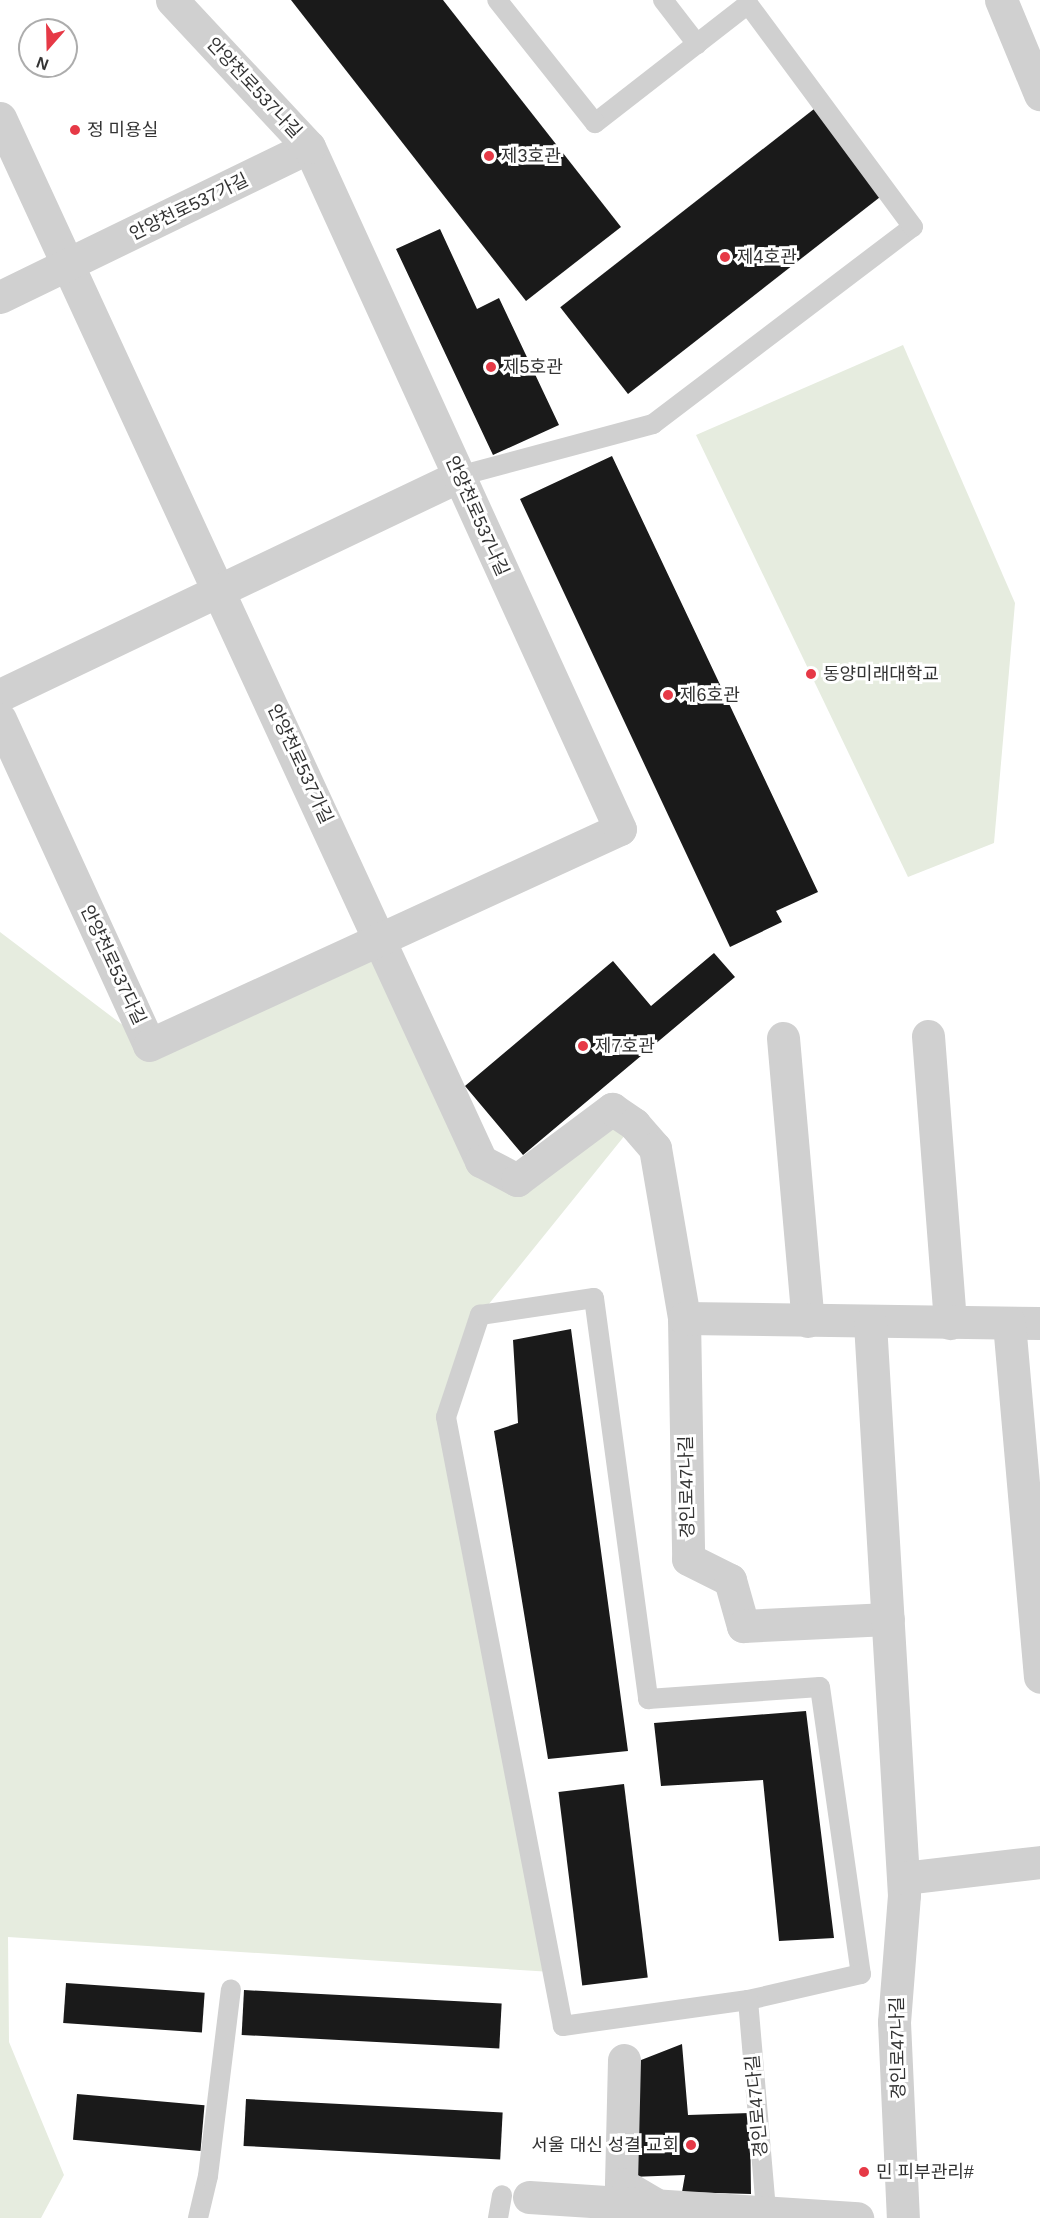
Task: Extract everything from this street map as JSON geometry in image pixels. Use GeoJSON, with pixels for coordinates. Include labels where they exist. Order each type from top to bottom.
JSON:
{"type":"FeatureCollection","features":[{"type":"Feature","properties":{"kind":"street","name":"안양천로537나길"},"geometry":{"type":"LineString","coordinates":[[172,0],[309,147],[620,829],[382,939]]}},
{"type":"Feature","properties":{"kind":"street"},"geometry":{"type":"LineString","coordinates":[[1001,0],[1040,94]]}},
{"type":"Feature","properties":{"kind":"street","name":"안양천로537가길"},"geometry":{"type":"LineString","coordinates":[[0,118],[382,939],[481,1161],[517,1180],[612,1109],[634,1124]]}},
{"type":"Feature","properties":{"kind":"street","name":"안양천로537가길"},"geometry":{"type":"LineString","coordinates":[[0,297],[69,266],[309,147]]}},
{"type":"Feature","properties":{"kind":"street"},"geometry":{"type":"LineString","coordinates":[[0,695],[218,588],[459,476]]}},
{"type":"Feature","properties":{"kind":"street","name":"안양천로537다길"},"geometry":{"type":"LineString","coordinates":[[0,719],[149,1045],[382,939]]}},
{"type":"Feature","properties":{"kind":"street"},"geometry":{"type":"LineString","coordinates":[[928,1036],[950,1323]]}},
{"type":"Feature","properties":{"kind":"street"},"geometry":{"type":"LineString","coordinates":[[783,1038],[808,1322]]}},
{"type":"Feature","properties":{"kind":"street","name":"경인로47나길"},"geometry":{"type":"LineString","coordinates":[[634,1124],[655,1148],[684,1318],[688,1559],[730,1580],[743,1626],[888,1619]]}},
{"type":"Feature","properties":{"kind":"street"},"geometry":{"type":"LineString","coordinates":[[684,1318],[870,1323],[1024,1323],[1040,1677]]}},
{"type":"Feature","properties":{"kind":"street","name":"경인로47나길"},"geometry":{"type":"LineString","coordinates":[[870,1323],[904,1878],[894,2022],[903,2218]]}},
{"type":"Feature","properties":{"kind":"street"},"geometry":{"type":"LineString","coordinates":[[904,1878],[1040,1862]]}},
{"type":"Feature","properties":{"kind":"street"},"geometry":{"type":"LineString","coordinates":[[624,2061],[621,2184],[658,2212]]}},
{"type":"Feature","properties":{"kind":"street"},"geometry":{"type":"LineString","coordinates":[[515,2196],[658,2212],[766,2212],[844,2218]]}},
{"type":"Feature","properties":{"kind":"lane"},"geometry":{"type":"LineString","coordinates":[[459,476],[652,424],[913,227],[748,4],[595,123],[497,0]]}},
{"type":"Feature","properties":{"kind":"lane"},"geometry":{"type":"LineString","coordinates":[[663,0],[697,44]]}},
{"type":"Feature","properties":{"kind":"lane"},"geometry":{"type":"LineString","coordinates":[[594,1298],[648,1699],[820,1687],[861,1974],[748,2000],[563,2026],[446,1417],[480,1315],[594,1298]]}},
{"type":"Feature","properties":{"kind":"lane"},"geometry":{"type":"LineString","coordinates":[[198,2218],[208,2176],[231,1989]]}},
{"type":"Feature","properties":{"kind":"lane","name":"경인로47다길"},"geometry":{"type":"LineString","coordinates":[[748,2000],[766,2212]]}},
{"type":"Feature","properties":{"kind":"lane"},"geometry":{"type":"LineString","coordinates":[[498,2218],[515,2196]]}},
{"type":"Feature","properties":{"kind":"shaded area"},"geometry":{"type":"Polygon","coordinates":[[[903,345],[1015,603],[994,843],[908,877],[696,435],[903,345]]]}},
{"type":"Feature","properties":{"kind":"shaded area"},"geometry":{"type":"Polygon","coordinates":[[[0,932],[149,1045],[382,939],[481,1161],[517,1180],[612,1109],[634,1124],[480,1315],[446,1417],[552,1972],[8,1937],[9,2042],[64,2175],[41,2218],[0,2218],[0,932]]]}},
{"type":"Feature","properties":{"kind":"building","name":"제3호관"},"geometry":{"type":"Polygon","coordinates":[[[291,0],[443,0],[621,227],[526,301],[291,0]]]}},
{"type":"Feature","properties":{"kind":"building","name":"제4호관"},"geometry":{"type":"Polygon","coordinates":[[[814,109],[882,196],[628,394],[560,307],[814,109]]]}},
{"type":"Feature","properties":{"kind":"building","name":"제5호관"},"geometry":{"type":"Polygon","coordinates":[[[440,229],[477,309],[499,298],[559,425],[493,455],[396,249],[440,229]]]}},
{"type":"Feature","properties":{"kind":"building","name":"제6호관"},"geometry":{"type":"Polygon","coordinates":[[[612,456],[818,892],[776,911],[782,922],[730,947],[520,499],[612,456]]]}},
{"type":"Feature","properties":{"kind":"building","name":"제7호관"},"geometry":{"type":"Polygon","coordinates":[[[714,953],[735,977],[523,1155],[465,1086],[613,961],[651,1006],[714,953]]]}},
{"type":"Feature","properties":{"kind":"building"},"geometry":{"type":"Polygon","coordinates":[[[571,1329],[628,1751],[548,1759],[494,1431],[518,1423],[513,1340],[571,1329]]]}},
{"type":"Feature","properties":{"kind":"building"},"geometry":{"type":"Polygon","coordinates":[[[806,1711],[834,1938],[779,1941],[763,1780],[661,1786],[654,1723],[806,1711]]]}},
{"type":"Feature","properties":{"kind":"building"},"geometry":{"type":"Polygon","coordinates":[[[624,1784],[648,1978],[582,1986],[558,1792],[624,1784]]]}},
{"type":"Feature","properties":{"kind":"building"},"geometry":{"type":"Polygon","coordinates":[[[66,1983],[205,1993],[202,2033],[63,2023],[66,1983]]]}},
{"type":"Feature","properties":{"kind":"building"},"geometry":{"type":"Polygon","coordinates":[[[244,1990],[502,2004],[499,2048],[242,2035],[244,1990]]]}},
{"type":"Feature","properties":{"kind":"building","name":"서울 대신 성결 교회"},"geometry":{"type":"Polygon","coordinates":[[[682,2044],[688,2115],[750,2113],[751,2194],[682,2192],[685,2175],[630,2177],[636,2062],[682,2044]]]}},
{"type":"Feature","properties":{"kind":"building"},"geometry":{"type":"Polygon","coordinates":[[[77,2094],[205,2105],[201,2151],[73,2140],[77,2094]]]}},
{"type":"Feature","properties":{"kind":"building"},"geometry":{"type":"Polygon","coordinates":[[[246,2099],[503,2112],[500,2159],[244,2146],[246,2099]]]}},
{"type":"Feature","properties":{"kind":"place","name":"정 미용실"},"geometry":{"type":"Point","coordinates":[75,130]}},
{"type":"Feature","properties":{"kind":"place","name":"제3호관"},"geometry":{"type":"Point","coordinates":[489,156]}},
{"type":"Feature","properties":{"kind":"place","name":"제4호관"},"geometry":{"type":"Point","coordinates":[725,257]}},
{"type":"Feature","properties":{"kind":"place","name":"제5호관"},"geometry":{"type":"Point","coordinates":[491,367]}},
{"type":"Feature","properties":{"kind":"place","name":"동양미래대학교"},"geometry":{"type":"Point","coordinates":[811,674]}},
{"type":"Feature","properties":{"kind":"place","name":"제6호관"},"geometry":{"type":"Point","coordinates":[668,695]}},
{"type":"Feature","properties":{"kind":"place","name":"제7호관"},"geometry":{"type":"Point","coordinates":[583,1046]}},
{"type":"Feature","properties":{"kind":"place","name":"서울 대신 성결 교회"},"geometry":{"type":"Point","coordinates":[691,2145]}},
{"type":"Feature","properties":{"kind":"place","name":"민 피부관리#"},"geometry":{"type":"Point","coordinates":[864,2172]}}]}
